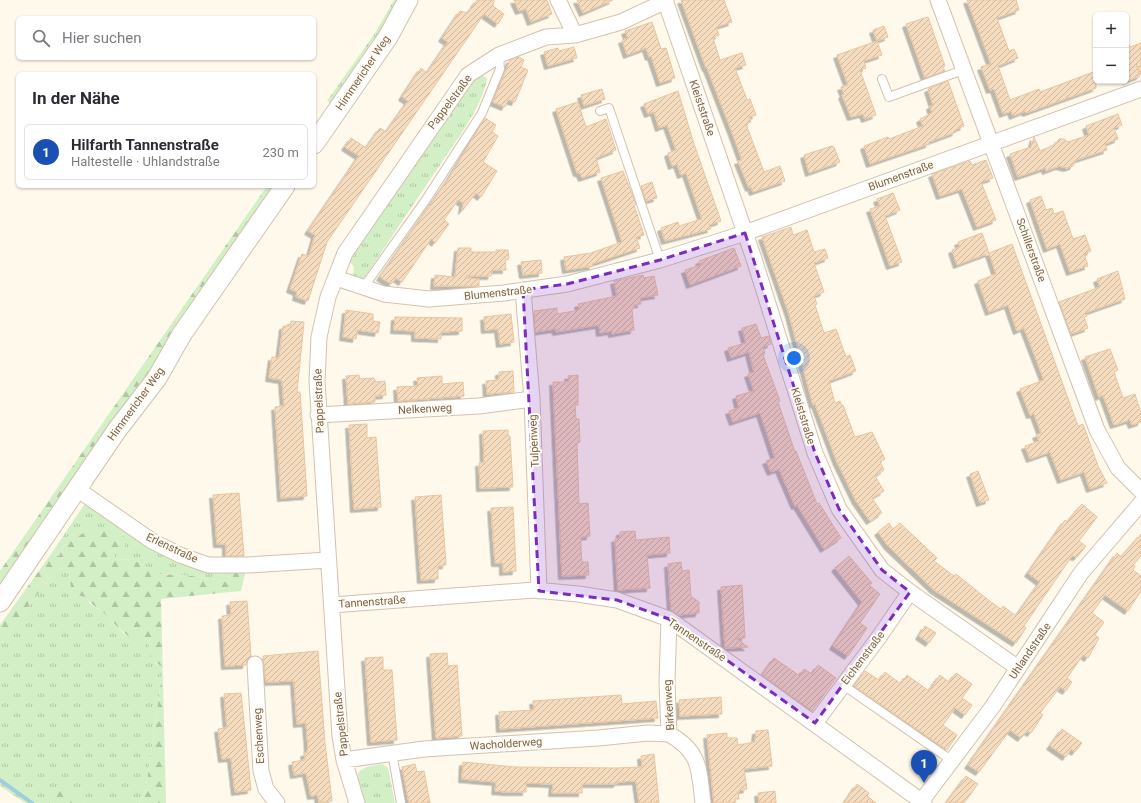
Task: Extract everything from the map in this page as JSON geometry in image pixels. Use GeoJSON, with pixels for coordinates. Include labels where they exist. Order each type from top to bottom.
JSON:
{"type":"FeatureCollection","features":[{"type":"Feature","properties":{"kind":"street","name":"Himmericher Weg"},"geometry":{"type":"LineString","coordinates":[[316,141],[388,37],[408,0]]}},
{"type":"Feature","properties":{"kind":"street"},"geometry":{"type":"LineString","coordinates":[[558,0],[575,35]]}},
{"type":"Feature","properties":{"kind":"street","name":"Pappelstraße"},"geometry":{"type":"LineString","coordinates":[[357,803],[344,760],[340,736],[318,415],[317,381],[319,337],[328,297],[345,253],[468,74],[499,55],[546,37],[575,35],[621,22],[666,0]]}},
{"type":"Feature","properties":{"kind":"street","name":"Kleiststraße"},"geometry":{"type":"LineString","coordinates":[[666,0],[745,233],[815,453],[839,509],[882,570],[910,592],[1018,668]]}},
{"type":"Feature","properties":{"kind":"street","name":"Schillerstraße"},"geometry":{"type":"LineString","coordinates":[[938,0],[1097,430],[1118,468],[1141,490]]}},
{"type":"Feature","properties":{"kind":"street","name":"Blumenstraße"},"geometry":{"type":"LineString","coordinates":[[336,278],[384,294],[429,299],[523,290],[567,284],[660,260],[745,233],[1141,89]]}},
{"type":"Feature","properties":{"kind":"street","name":"Himmericher Weg"},"geometry":{"type":"LineString","coordinates":[[0,602],[116,430],[157,378],[182,334],[284,188]]}},
{"type":"Feature","properties":{"kind":"street","name":"Tulpenweg"},"geometry":{"type":"LineString","coordinates":[[523,290],[532,399],[539,591]]}},
{"type":"Feature","properties":{"kind":"street","name":"Nelkenweg"},"geometry":{"type":"LineString","coordinates":[[318,415],[479,406],[532,399]]}},
{"type":"Feature","properties":{"kind":"street","name":"Erlenstraße"},"geometry":{"type":"LineString","coordinates":[[77,489],[152,541],[180,555],[208,564],[248,565],[328,560]]}},
{"type":"Feature","properties":{"kind":"street","name":"Uhlandstraße"},"geometry":{"type":"LineString","coordinates":[[922,802],[951,760],[993,706],[1081,573],[1141,503]]}},
{"type":"Feature","properties":{"kind":"street","name":"Tannenstraße"},"geometry":{"type":"LineString","coordinates":[[332,605],[539,591],[578,594],[617,600],[669,619],[815,723],[922,802]]}},
{"type":"Feature","properties":{"kind":"street","name":"Eichenstraße"},"geometry":{"type":"LineString","coordinates":[[815,723],[879,637],[910,592]]}},
{"type":"Feature","properties":{"kind":"street","name":"Birkenweg"},"geometry":{"type":"LineString","coordinates":[[669,619],[667,682],[669,734],[682,741],[692,751],[700,771],[703,803]]}},
{"type":"Feature","properties":{"kind":"street","name":"Eschenweg"},"geometry":{"type":"LineString","coordinates":[[255,664],[261,771],[266,789],[277,803]]}},
{"type":"Feature","properties":{"kind":"street","name":"Wacholderweg"},"geometry":{"type":"LineString","coordinates":[[344,760],[424,748],[598,738],[648,733],[669,734]]}},
{"type":"Feature","properties":{"kind":"lane"},"geometry":{"type":"LineString","coordinates":[[364,288],[434,188],[482,113],[500,69],[499,55]]}},
{"type":"Feature","properties":{"kind":"lane"},"geometry":{"type":"LineString","coordinates":[[882,79],[889,97],[964,70]]}},
{"type":"Feature","properties":{"kind":"lane"},"geometry":{"type":"LineString","coordinates":[[600,111],[609,108],[660,260]]}},
{"type":"Feature","properties":{"kind":"lane"},"geometry":{"type":"LineString","coordinates":[[842,685],[951,760]]}},
{"type":"Feature","properties":{"kind":"lane"},"geometry":{"type":"LineString","coordinates":[[392,753],[401,803]]}},
{"type":"Feature","properties":{"kind":"highlighted area"},"geometry":{"type":"Polygon","coordinates":[[[745,233],[815,453],[839,509],[882,570],[910,592],[815,723],[669,619],[617,600],[539,591],[523,290],[567,284],[660,260],[745,233]]]}},
{"type":"Feature","properties":{"kind":"green space"},"geometry":{"type":"Polygon","coordinates":[[[394,0],[402,0],[333,104],[327,101],[375,33],[394,0]]]}},
{"type":"Feature","properties":{"kind":"green space"},"geometry":{"type":"Polygon","coordinates":[[[478,76],[484,76],[487,79],[480,101],[468,124],[365,277],[357,280],[353,277],[354,267],[350,262],[360,242],[470,82],[478,76]]]}},
{"type":"Feature","properties":{"kind":"green space"},"geometry":{"type":"Polygon","coordinates":[[[266,188],[275,188],[236,247],[0,590],[0,571],[266,188]]]}},
{"type":"Feature","properties":{"kind":"green space"},"geometry":{"type":"Polygon","coordinates":[[[86,502],[165,556],[185,565],[213,571],[231,572],[229,582],[192,576],[159,574],[132,559],[116,560],[114,556],[112,529],[101,531],[64,545],[59,556],[51,554],[86,502]]]}},
{"type":"Feature","properties":{"kind":"green space"},"geometry":{"type":"Polygon","coordinates":[[[112,529],[121,532],[125,539],[125,547],[114,554],[116,560],[132,559],[159,574],[192,576],[229,582],[231,572],[246,570],[241,591],[161,599],[163,667],[151,660],[148,641],[144,637],[135,640],[130,637],[118,628],[86,597],[76,595],[71,590],[69,570],[64,567],[52,575],[0,644],[0,625],[51,554],[59,556],[64,545],[85,532],[112,529]]]}},
{"type":"Feature","properties":{"kind":"green space"},"geometry":{"type":"Polygon","coordinates":[[[64,567],[69,570],[71,590],[86,596],[90,604],[103,612],[124,634],[139,638],[144,637],[148,641],[156,664],[163,666],[146,788],[142,798],[137,803],[84,803],[63,785],[49,803],[25,803],[0,786],[0,644],[52,575],[64,567]]]}},
{"type":"Feature","properties":{"kind":"green space"},"geometry":{"type":"Polygon","coordinates":[[[163,669],[166,803],[137,803],[142,798],[146,788],[163,669]]]}},
{"type":"Feature","properties":{"kind":"green space"},"geometry":{"type":"Polygon","coordinates":[[[382,764],[388,768],[395,803],[364,803],[357,780],[358,775],[364,768],[382,764]]]}},
{"type":"Feature","properties":{"kind":"green space"},"geometry":{"type":"Polygon","coordinates":[[[63,784],[84,803],[49,803],[63,784]]]}},
{"type":"Feature","properties":{"kind":"building"},"geometry":{"type":"Polygon","coordinates":[[[477,0],[494,0],[493,6],[504,14],[498,24],[484,14],[327,242],[308,301],[296,297],[297,292],[290,289],[302,254],[309,256],[315,235],[308,231],[359,156],[345,147],[351,138],[366,148],[380,128],[386,132],[408,101],[402,97],[421,68],[427,73],[448,42],[442,38],[460,11],[468,13],[477,0]]]}},
{"type":"Feature","properties":{"kind":"building"},"geometry":{"type":"Polygon","coordinates":[[[514,0],[547,0],[552,14],[531,22],[526,9],[519,11],[514,0]]]}},
{"type":"Feature","properties":{"kind":"building"},"geometry":{"type":"Polygon","coordinates":[[[577,0],[613,0],[583,13],[577,0]]]}},
{"type":"Feature","properties":{"kind":"building"},"geometry":{"type":"Polygon","coordinates":[[[681,0],[724,0],[732,22],[716,27],[719,35],[713,38],[720,60],[742,53],[746,65],[735,68],[747,100],[750,99],[756,115],[749,117],[751,122],[746,124],[764,172],[780,166],[785,181],[753,192],[751,187],[749,188],[738,161],[742,160],[733,135],[681,0]]]}},
{"type":"Feature","properties":{"kind":"building"},"geometry":{"type":"Polygon","coordinates":[[[967,0],[1016,0],[1019,10],[997,18],[1009,51],[1014,49],[1018,58],[998,66],[1010,100],[1039,89],[1040,92],[1093,72],[1093,84],[1096,84],[1096,88],[1026,113],[1025,111],[1013,116],[1011,111],[1003,114],[994,89],[990,90],[981,67],[991,64],[967,0]]]}},
{"type":"Feature","properties":{"kind":"building"},"geometry":{"type":"Polygon","coordinates":[[[928,17],[945,66],[943,67],[945,71],[925,78],[906,24],[928,17]]]}},
{"type":"Feature","properties":{"kind":"building"},"geometry":{"type":"Polygon","coordinates":[[[652,22],[661,49],[666,48],[675,78],[660,83],[651,56],[649,57],[646,48],[627,55],[622,40],[628,38],[625,31],[652,22]]]}},
{"type":"Feature","properties":{"kind":"building"},"geometry":{"type":"Polygon","coordinates":[[[884,26],[888,37],[877,41],[873,30],[884,26]]]}},
{"type":"Feature","properties":{"kind":"building"},"geometry":{"type":"Polygon","coordinates":[[[877,41],[882,55],[864,61],[866,68],[860,70],[876,115],[865,119],[863,114],[851,117],[842,95],[844,94],[841,87],[848,85],[837,55],[877,41]]]}},
{"type":"Feature","properties":{"kind":"building"},"geometry":{"type":"Polygon","coordinates":[[[1141,43],[1141,75],[1136,64],[1140,76],[1129,80],[1129,45],[1130,47],[1141,43]]]}},
{"type":"Feature","properties":{"kind":"building"},"geometry":{"type":"Polygon","coordinates":[[[574,47],[577,58],[548,66],[544,52],[558,48],[559,51],[574,47]]]}},
{"type":"Feature","properties":{"kind":"building"},"geometry":{"type":"Polygon","coordinates":[[[519,57],[524,60],[521,67],[528,70],[515,102],[508,100],[505,107],[493,102],[510,60],[519,57]]]}},
{"type":"Feature","properties":{"kind":"building"},"geometry":{"type":"Polygon","coordinates":[[[948,81],[964,126],[955,130],[956,132],[929,142],[929,144],[870,164],[864,146],[888,137],[889,139],[923,126],[920,119],[932,113],[930,106],[933,105],[928,89],[948,81]]]}},
{"type":"Feature","properties":{"kind":"building"},"geometry":{"type":"Polygon","coordinates":[[[602,89],[605,99],[584,106],[581,95],[602,89]]]}},
{"type":"Feature","properties":{"kind":"building"},"geometry":{"type":"Polygon","coordinates":[[[678,91],[694,144],[721,221],[709,225],[711,229],[665,241],[661,228],[678,222],[679,226],[702,219],[686,173],[681,175],[677,164],[672,166],[668,153],[676,150],[667,125],[659,128],[654,112],[648,114],[644,104],[678,91]]]}},
{"type":"Feature","properties":{"kind":"building"},"geometry":{"type":"Polygon","coordinates":[[[578,102],[586,127],[606,119],[616,150],[596,158],[600,172],[582,178],[580,173],[577,173],[556,109],[578,102]]]}},
{"type":"Feature","properties":{"kind":"building"},"geometry":{"type":"Polygon","coordinates":[[[1118,114],[1122,125],[1114,128],[1118,139],[1105,144],[1107,150],[1076,160],[1073,166],[1067,168],[1059,166],[1046,171],[1045,168],[1018,177],[1010,154],[1031,147],[1034,137],[1040,151],[1056,144],[1059,139],[1064,139],[1068,142],[1089,135],[1086,126],[1118,114]]]}},
{"type":"Feature","properties":{"kind":"building"},"geometry":{"type":"Polygon","coordinates":[[[485,118],[496,125],[492,132],[498,136],[483,162],[497,171],[481,197],[476,193],[462,211],[463,203],[458,200],[444,220],[449,224],[435,243],[431,239],[402,282],[396,278],[391,284],[380,277],[449,178],[485,118]]]}},
{"type":"Feature","properties":{"kind":"building"},"geometry":{"type":"Polygon","coordinates":[[[832,146],[834,147],[840,162],[809,173],[804,155],[832,146]]]}},
{"type":"Feature","properties":{"kind":"building"},"geometry":{"type":"Polygon","coordinates":[[[986,160],[993,178],[981,182],[996,220],[977,227],[962,189],[940,196],[932,174],[970,161],[972,165],[986,160]]]}},
{"type":"Feature","properties":{"kind":"building"},"geometry":{"type":"Polygon","coordinates":[[[623,171],[636,204],[634,205],[644,235],[636,237],[640,248],[592,264],[593,266],[566,270],[564,257],[591,253],[622,242],[601,178],[623,171]]]}},
{"type":"Feature","properties":{"kind":"building"},"geometry":{"type":"Polygon","coordinates":[[[652,182],[657,198],[646,201],[641,186],[652,182]]]}},
{"type":"Feature","properties":{"kind":"building"},"geometry":{"type":"Polygon","coordinates":[[[893,193],[900,210],[885,216],[902,262],[890,266],[870,209],[880,206],[877,199],[893,193]]]}},
{"type":"Feature","properties":{"kind":"building"},"geometry":{"type":"Polygon","coordinates":[[[1041,196],[1046,210],[1052,208],[1054,214],[1063,211],[1073,239],[1085,235],[1091,251],[1084,254],[1088,266],[1070,272],[1060,244],[1047,249],[1030,200],[1041,196]]]}},
{"type":"Feature","properties":{"kind":"building"},"geometry":{"type":"Polygon","coordinates":[[[791,227],[793,235],[807,230],[814,252],[825,249],[828,258],[814,263],[824,292],[814,296],[817,304],[815,305],[824,333],[836,329],[846,357],[850,355],[856,371],[829,381],[835,403],[840,401],[842,406],[843,405],[855,437],[872,432],[885,459],[880,462],[884,470],[875,476],[884,491],[872,498],[882,513],[870,521],[856,501],[837,462],[815,404],[813,405],[789,314],[762,237],[791,227]]]}},
{"type":"Feature","properties":{"kind":"building"},"geometry":{"type":"Polygon","coordinates":[[[982,233],[989,253],[957,265],[952,250],[960,247],[958,242],[982,233]]]}},
{"type":"Feature","properties":{"kind":"building"},"geometry":{"type":"Polygon","coordinates":[[[1012,244],[1078,426],[1083,424],[1098,466],[1107,483],[1090,489],[1084,472],[1061,480],[1050,452],[1030,459],[1025,446],[1039,441],[1036,435],[1041,433],[1034,414],[1030,415],[1020,389],[1044,380],[1024,328],[1017,331],[1008,305],[989,312],[978,281],[996,274],[989,253],[1012,244]]]}},
{"type":"Feature","properties":{"kind":"building"},"geometry":{"type":"Polygon","coordinates":[[[458,248],[471,248],[471,252],[496,252],[496,250],[508,250],[509,259],[505,260],[506,270],[492,270],[491,276],[466,276],[466,278],[479,279],[479,286],[434,286],[435,275],[455,277],[458,248]]]}},
{"type":"Feature","properties":{"kind":"building"},"geometry":{"type":"Polygon","coordinates":[[[734,248],[741,266],[690,285],[685,270],[701,265],[699,261],[734,248]]]}},
{"type":"Feature","properties":{"kind":"building"},"geometry":{"type":"Polygon","coordinates":[[[541,260],[542,273],[523,275],[521,262],[541,260]]]}},
{"type":"Feature","properties":{"kind":"building"},"geometry":{"type":"Polygon","coordinates":[[[1118,271],[1125,299],[1085,313],[1087,316],[1084,317],[1088,328],[1071,334],[1059,302],[1100,287],[1097,279],[1118,271]]]}},
{"type":"Feature","properties":{"kind":"building"},"geometry":{"type":"Polygon","coordinates":[[[643,275],[644,278],[654,276],[658,295],[640,298],[641,304],[634,305],[634,308],[632,309],[634,330],[612,334],[612,331],[600,333],[599,325],[556,332],[556,329],[535,332],[534,311],[557,308],[557,314],[580,310],[578,304],[617,296],[614,281],[643,275]]]}},
{"type":"Feature","properties":{"kind":"building"},"geometry":{"type":"Polygon","coordinates":[[[346,310],[373,314],[373,321],[380,322],[378,333],[357,330],[356,339],[343,337],[346,310]]]}},
{"type":"Feature","properties":{"kind":"building"},"geometry":{"type":"Polygon","coordinates":[[[511,314],[514,342],[500,344],[498,329],[485,330],[484,317],[511,314]]]}},
{"type":"Feature","properties":{"kind":"building"},"geometry":{"type":"Polygon","coordinates":[[[395,317],[462,318],[462,331],[441,332],[441,339],[415,338],[415,331],[394,330],[395,317]]]}},
{"type":"Feature","properties":{"kind":"building"},"geometry":{"type":"Polygon","coordinates":[[[291,321],[304,322],[297,392],[300,392],[307,496],[281,498],[275,407],[284,406],[282,380],[269,378],[272,357],[279,358],[283,326],[290,326],[291,321]]]}},
{"type":"Feature","properties":{"kind":"building"},"geometry":{"type":"Polygon","coordinates":[[[756,324],[761,338],[769,336],[771,344],[763,347],[765,354],[763,355],[780,401],[778,402],[795,452],[796,451],[817,504],[819,503],[841,538],[824,549],[797,505],[795,506],[779,469],[771,472],[766,461],[775,458],[760,413],[733,422],[729,411],[739,408],[736,396],[754,391],[748,374],[754,372],[749,352],[731,358],[728,348],[746,343],[742,328],[756,324]]]}},
{"type":"Feature","properties":{"kind":"building"},"geometry":{"type":"Polygon","coordinates":[[[1110,349],[1118,370],[1114,372],[1123,398],[1135,394],[1141,413],[1141,422],[1132,425],[1130,420],[1114,425],[1103,395],[1099,397],[1085,357],[1110,349]]]}},
{"type":"Feature","properties":{"kind":"building"},"geometry":{"type":"Polygon","coordinates":[[[513,371],[514,392],[487,394],[486,381],[499,380],[499,372],[513,371]]]}},
{"type":"Feature","properties":{"kind":"building"},"geometry":{"type":"Polygon","coordinates":[[[359,375],[360,379],[374,378],[376,382],[385,381],[386,395],[375,396],[375,402],[348,404],[346,376],[359,375]]]}},
{"type":"Feature","properties":{"kind":"building"},"geometry":{"type":"Polygon","coordinates":[[[578,375],[578,405],[575,405],[576,419],[579,419],[580,442],[577,443],[579,504],[588,503],[590,536],[581,537],[581,549],[582,562],[588,562],[589,575],[562,576],[553,382],[569,382],[568,376],[578,375]]]}},
{"type":"Feature","properties":{"kind":"building"},"geometry":{"type":"Polygon","coordinates":[[[442,376],[442,384],[463,382],[464,396],[398,401],[397,387],[418,386],[417,378],[442,376]]]}},
{"type":"Feature","properties":{"kind":"building"},"geometry":{"type":"Polygon","coordinates":[[[367,424],[367,438],[376,437],[381,507],[354,509],[349,425],[367,424]]]}},
{"type":"Feature","properties":{"kind":"building"},"geometry":{"type":"Polygon","coordinates":[[[508,430],[508,436],[510,436],[513,487],[480,488],[479,463],[484,463],[483,431],[508,430]]]}},
{"type":"Feature","properties":{"kind":"building"},"geometry":{"type":"Polygon","coordinates":[[[978,471],[989,500],[980,503],[970,474],[978,471]]]}},
{"type":"Feature","properties":{"kind":"building"},"geometry":{"type":"Polygon","coordinates":[[[239,493],[244,556],[226,556],[226,544],[217,544],[213,495],[239,493]]]}},
{"type":"Feature","properties":{"kind":"building"},"geometry":{"type":"Polygon","coordinates":[[[441,495],[446,565],[438,566],[438,579],[421,580],[415,497],[441,495]]]}},
{"type":"Feature","properties":{"kind":"building"},"geometry":{"type":"Polygon","coordinates":[[[1082,504],[1097,517],[1079,541],[1086,546],[1077,557],[1072,556],[1024,626],[1026,628],[1016,643],[934,590],[888,546],[878,532],[889,523],[893,529],[900,523],[937,558],[934,561],[954,576],[956,574],[1001,609],[1003,606],[1016,616],[1040,582],[1028,573],[1065,520],[1067,522],[1082,504]]]}},
{"type":"Feature","properties":{"kind":"building"},"geometry":{"type":"Polygon","coordinates":[[[513,507],[516,571],[503,572],[503,563],[495,563],[491,508],[513,507]]]}},
{"type":"Feature","properties":{"kind":"building"},"geometry":{"type":"Polygon","coordinates":[[[635,531],[636,540],[669,537],[670,553],[647,555],[650,588],[618,590],[615,539],[620,538],[620,532],[635,531]]]}},
{"type":"Feature","properties":{"kind":"building"},"geometry":{"type":"Polygon","coordinates":[[[1141,534],[1141,556],[1133,565],[1135,566],[1133,570],[1141,576],[1141,591],[1128,611],[1105,595],[1092,613],[1104,622],[1095,635],[1099,638],[1088,658],[1083,655],[1067,678],[1072,682],[1066,691],[1060,687],[1040,713],[1043,715],[1031,733],[1027,731],[1021,738],[1010,730],[979,772],[968,765],[1117,553],[1121,557],[1141,534]]]}},
{"type":"Feature","properties":{"kind":"building"},"geometry":{"type":"Polygon","coordinates":[[[849,556],[872,583],[869,585],[880,594],[860,623],[867,628],[848,656],[833,646],[862,602],[835,568],[849,556]]]}},
{"type":"Feature","properties":{"kind":"building"},"geometry":{"type":"Polygon","coordinates":[[[681,562],[682,571],[689,570],[691,596],[699,602],[699,613],[678,615],[671,610],[668,564],[681,562]]]}},
{"type":"Feature","properties":{"kind":"building"},"geometry":{"type":"Polygon","coordinates":[[[742,585],[745,638],[736,638],[748,647],[725,648],[721,587],[742,585]]]}},
{"type":"Feature","properties":{"kind":"building"},"geometry":{"type":"Polygon","coordinates":[[[247,601],[251,656],[247,660],[246,665],[225,666],[222,616],[231,615],[230,602],[247,601]]]}},
{"type":"Feature","properties":{"kind":"building"},"geometry":{"type":"Polygon","coordinates":[[[925,626],[936,633],[929,643],[919,636],[925,626]]]}},
{"type":"Feature","properties":{"kind":"building"},"geometry":{"type":"Polygon","coordinates":[[[318,651],[325,743],[332,801],[319,803],[318,795],[311,796],[306,773],[294,775],[292,762],[305,760],[304,753],[307,753],[308,747],[306,723],[297,724],[294,681],[266,682],[263,656],[318,651]]]}},
{"type":"Feature","properties":{"kind":"building"},"geometry":{"type":"Polygon","coordinates":[[[447,653],[448,666],[457,665],[462,736],[436,738],[430,654],[447,653]]]}},
{"type":"Feature","properties":{"kind":"building"},"geometry":{"type":"Polygon","coordinates":[[[383,657],[383,670],[392,670],[397,740],[371,742],[365,658],[383,657]]]}},
{"type":"Feature","properties":{"kind":"building"},"geometry":{"type":"Polygon","coordinates":[[[774,658],[800,676],[804,669],[812,674],[818,665],[836,678],[812,711],[762,675],[774,658]]]}},
{"type":"Feature","properties":{"kind":"building"},"geometry":{"type":"Polygon","coordinates":[[[865,671],[879,680],[885,672],[901,684],[907,675],[929,691],[940,675],[949,682],[956,673],[972,684],[962,698],[972,705],[965,715],[955,708],[943,725],[957,735],[947,750],[854,686],[865,671]]]}},
{"type":"Feature","properties":{"kind":"building"},"geometry":{"type":"Polygon","coordinates":[[[241,693],[251,790],[235,792],[231,758],[222,759],[218,729],[227,728],[224,694],[241,693]]]}},
{"type":"Feature","properties":{"kind":"building"},"geometry":{"type":"Polygon","coordinates":[[[621,695],[622,704],[656,701],[658,718],[500,729],[499,712],[534,710],[533,701],[621,695]]]}},
{"type":"Feature","properties":{"kind":"building"},"geometry":{"type":"Polygon","coordinates":[[[721,697],[722,714],[680,716],[679,700],[721,697]]]}},
{"type":"Feature","properties":{"kind":"building"},"geometry":{"type":"Polygon","coordinates":[[[1062,729],[1082,743],[1075,752],[1071,749],[1066,757],[1050,746],[1062,729]]]}},
{"type":"Feature","properties":{"kind":"building"},"geometry":{"type":"Polygon","coordinates":[[[768,730],[772,766],[744,769],[747,789],[738,791],[739,799],[735,799],[735,803],[714,803],[707,735],[727,733],[727,738],[737,738],[738,745],[755,742],[756,731],[768,730]]]}},
{"type":"Feature","properties":{"kind":"building"},"geometry":{"type":"Polygon","coordinates":[[[654,754],[659,803],[639,803],[636,781],[617,782],[617,784],[582,784],[582,793],[552,793],[553,784],[526,783],[526,792],[506,792],[495,791],[496,782],[462,779],[463,762],[515,767],[642,767],[641,756],[654,754]]]}},
{"type":"Feature","properties":{"kind":"building"},"geometry":{"type":"Polygon","coordinates":[[[415,764],[417,772],[424,771],[430,803],[409,803],[402,767],[415,764]]]}},
{"type":"Feature","properties":{"kind":"building"},"geometry":{"type":"Polygon","coordinates":[[[966,776],[978,784],[964,803],[946,803],[966,776]]]}},
{"type":"Feature","properties":{"kind":"building"},"geometry":{"type":"Polygon","coordinates":[[[857,784],[869,793],[867,796],[876,803],[844,803],[857,784]]]}},
{"type":"Feature","properties":{"kind":"building"},"geometry":{"type":"Polygon","coordinates":[[[775,791],[776,803],[759,803],[758,793],[775,791]]]}},
{"type":"Feature","properties":{"kind":"waterway"},"geometry":{"type":"LineString","coordinates":[[0,780],[32,803]]}},
{"type":"Feature","properties":{"kind":"place","name":"Hilfarth Tannenstraße"},"geometry":{"type":"Point","coordinates":[924,783]}}]}
